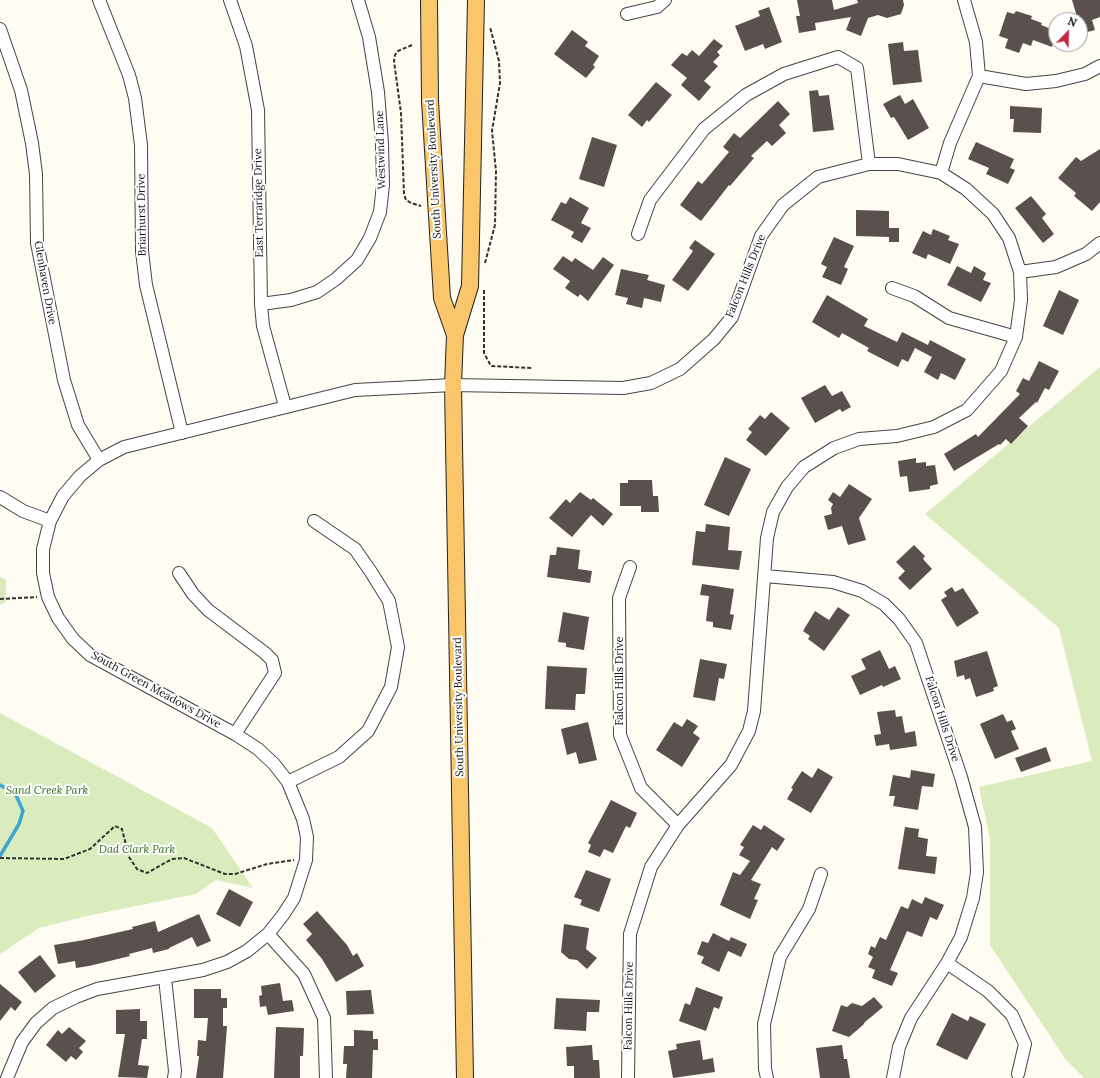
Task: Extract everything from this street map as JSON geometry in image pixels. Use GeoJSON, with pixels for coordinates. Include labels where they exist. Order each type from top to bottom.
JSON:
{"type":"FeatureCollection","features":[{"type":"Feature","properties":{"kind":"main road","name":"South University Boulevard"},"geometry":{"type":"LineString","coordinates":[[429,0],[430,102],[442,298],[455,335]]}},
{"type":"Feature","properties":{"kind":"main road","name":"South University Boulevard"},"geometry":{"type":"LineString","coordinates":[[465,1078],[454,385],[455,335],[470,286],[476,0]]}},
{"type":"Feature","properties":{"kind":"street","name":"Briarhurst Drive"},"geometry":{"type":"LineString","coordinates":[[99,0],[124,62],[135,98],[141,145],[142,251],[146,285],[182,433]]}},
{"type":"Feature","properties":{"kind":"street","name":"East Terraridge Drive"},"geometry":{"type":"LineString","coordinates":[[230,0],[246,46],[258,110],[261,304],[263,326],[285,406]]}},
{"type":"Feature","properties":{"kind":"street","name":"Westwind Lane"},"geometry":{"type":"LineString","coordinates":[[261,304],[291,300],[317,292],[336,279],[357,260],[370,238],[380,212],[383,186],[382,144],[378,92],[370,37],[358,0]]}},
{"type":"Feature","properties":{"kind":"street"},"geometry":{"type":"LineString","coordinates":[[627,14],[657,7],[665,0]]}},
{"type":"Feature","properties":{"kind":"street"},"geometry":{"type":"LineString","coordinates":[[941,173],[950,143],[979,76],[976,42],[964,0]]}},
{"type":"Feature","properties":{"kind":"street","name":"Glenhaven Drive"},"geometry":{"type":"LineString","coordinates":[[0,29],[21,90],[32,143],[36,174],[37,242],[64,380],[78,425],[99,460]]}},
{"type":"Feature","properties":{"kind":"street"},"geometry":{"type":"LineString","coordinates":[[638,234],[650,200],[704,130],[746,95],[784,74],[838,57],[857,68],[869,164]]}},
{"type":"Feature","properties":{"kind":"street"},"geometry":{"type":"LineString","coordinates":[[979,76],[1026,84],[1056,81],[1085,74],[1100,66]]}},
{"type":"Feature","properties":{"kind":"street","name":"Falcon Hills Drive"},"geometry":{"type":"LineString","coordinates":[[454,385],[623,388],[651,383],[680,369],[714,339],[732,317],[761,236],[782,206],[818,177],[869,164],[898,164],[941,173],[966,189],[992,214],[1009,238],[1020,272],[1021,300],[1016,337],[1001,371],[967,410],[934,427],[897,436],[859,439],[834,448],[804,467],[787,487],[773,512],[767,538],[754,712],[749,731],[732,766],[678,825],[651,867],[630,934],[628,1078]]}},
{"type":"Feature","properties":{"kind":"street"},"geometry":{"type":"LineString","coordinates":[[1020,272],[1056,267],[1086,254],[1100,243]]}},
{"type":"Feature","properties":{"kind":"street"},"geometry":{"type":"LineString","coordinates":[[892,288],[914,296],[949,318],[1016,337]]}},
{"type":"Feature","properties":{"kind":"street","name":"South Green Meadows Drive"},"geometry":{"type":"LineString","coordinates":[[7,1078],[22,1042],[36,1023],[53,1008],[97,989],[203,970],[227,962],[247,951],[268,934],[283,916],[294,898],[306,860],[307,837],[303,819],[288,782],[258,749],[235,734],[90,655],[73,639],[58,618],[48,597],[43,574],[44,549],[50,521],[63,496],[80,476],[99,460],[124,447],[285,406],[355,390],[454,385]]}},
{"type":"Feature","properties":{"kind":"street"},"geometry":{"type":"LineString","coordinates":[[0,497],[23,511],[50,521]]}},
{"type":"Feature","properties":{"kind":"street"},"geometry":{"type":"LineString","coordinates":[[288,782],[339,757],[368,731],[391,687],[398,647],[389,601],[371,572],[355,549],[314,521]]}},
{"type":"Feature","properties":{"kind":"street","name":"Falcon Hills Drive"},"geometry":{"type":"LineString","coordinates":[[630,568],[619,598],[620,735],[641,788],[678,825]]}},
{"type":"Feature","properties":{"kind":"street"},"geometry":{"type":"LineString","coordinates":[[179,573],[193,594],[208,610],[265,653],[272,660],[275,673],[235,734]]}},
{"type":"Feature","properties":{"kind":"street","name":"Falcon Hills Drive"},"geometry":{"type":"LineString","coordinates":[[765,576],[833,582],[862,591],[884,604],[899,619],[916,643],[961,777],[975,827],[977,872],[973,898],[961,937],[947,963],[910,1018],[899,1047],[893,1078]]}},
{"type":"Feature","properties":{"kind":"street"},"geometry":{"type":"LineString","coordinates":[[767,1078],[765,1069],[764,1024],[780,957],[808,909],[822,874]]}},
{"type":"Feature","properties":{"kind":"street"},"geometry":{"type":"LineString","coordinates":[[268,934],[304,974],[324,1018],[326,1078]]}},
{"type":"Feature","properties":{"kind":"street"},"geometry":{"type":"LineString","coordinates":[[947,963],[988,992],[1012,1015],[1025,1044],[1018,1074]]}},
{"type":"Feature","properties":{"kind":"street"},"geometry":{"type":"LineString","coordinates":[[165,978],[175,1071],[174,1078]]}},
{"type":"Feature","properties":{"kind":"path"},"geometry":{"type":"LineString","coordinates":[[484,266],[495,225],[496,171],[492,130],[500,83],[499,61],[490,29],[490,22]]}},
{"type":"Feature","properties":{"kind":"path"},"geometry":{"type":"LineString","coordinates":[[412,45],[398,51],[394,61],[401,113],[404,194],[406,200],[421,206]]}},
{"type":"Feature","properties":{"kind":"path"},"geometry":{"type":"LineString","coordinates":[[484,290],[484,353],[491,366],[532,368]]}},
{"type":"Feature","properties":{"kind":"path"},"geometry":{"type":"LineString","coordinates":[[0,599],[48,597]]}},
{"type":"Feature","properties":{"kind":"path"},"geometry":{"type":"LineString","coordinates":[[0,858],[64,859],[90,849],[115,826],[122,829],[129,857],[137,869],[147,873],[172,859],[184,858],[225,874],[235,874],[267,864],[290,860],[306,860]]}},
{"type":"Feature","properties":{"kind":"green space"},"geometry":{"type":"Polygon","coordinates":[[[1100,367],[1100,1078],[1084,1078],[1066,1060],[990,945],[990,839],[979,787],[1092,761],[1059,628],[925,514],[1100,367]]]}},
{"type":"Feature","properties":{"kind":"green space"},"geometry":{"type":"Polygon","coordinates":[[[0,577],[6,580],[6,602],[0,605],[0,577]]]}},
{"type":"Feature","properties":{"kind":"green space","name":"Dad Clark Park"},"geometry":{"type":"Polygon","coordinates":[[[0,713],[212,828],[253,888],[216,880],[196,894],[87,916],[39,928],[0,954],[0,713]]]}},
{"type":"Feature","properties":{"kind":"building"},"geometry":{"type":"Polygon","coordinates":[[[797,0],[832,0],[834,10],[858,3],[857,0],[903,0],[904,5],[901,14],[887,18],[878,15],[868,18],[861,36],[846,30],[851,17],[815,23],[816,30],[799,33],[796,16],[800,16],[797,0]]]}},
{"type":"Feature","properties":{"kind":"building"},"geometry":{"type":"Polygon","coordinates":[[[1072,0],[1100,0],[1100,17],[1092,20],[1095,30],[1088,32],[1088,12],[1076,12],[1072,0]]]}},
{"type":"Feature","properties":{"kind":"building"},"geometry":{"type":"Polygon","coordinates":[[[769,7],[782,42],[765,49],[763,44],[745,51],[735,26],[760,16],[758,11],[769,7]]]}},
{"type":"Feature","properties":{"kind":"building"},"geometry":{"type":"Polygon","coordinates":[[[1016,11],[1032,16],[1031,19],[1042,23],[1041,25],[1048,28],[1048,46],[1033,40],[1031,46],[1023,43],[1019,53],[1005,48],[1008,39],[999,36],[1007,12],[1014,14],[1016,11]]]}},
{"type":"Feature","properties":{"kind":"building"},"geometry":{"type":"Polygon","coordinates":[[[572,30],[588,42],[585,46],[599,56],[593,65],[595,67],[586,78],[554,54],[572,30]]]}},
{"type":"Feature","properties":{"kind":"building"},"geometry":{"type":"Polygon","coordinates":[[[714,39],[723,46],[717,52],[720,55],[713,62],[718,66],[704,81],[711,87],[699,101],[681,85],[687,78],[671,65],[682,53],[687,56],[692,50],[699,56],[714,39]]]}},
{"type":"Feature","properties":{"kind":"building"},"geometry":{"type":"Polygon","coordinates":[[[903,42],[904,51],[918,50],[922,82],[893,85],[888,44],[903,42]]]}},
{"type":"Feature","properties":{"kind":"building"},"geometry":{"type":"Polygon","coordinates":[[[656,82],[672,95],[649,122],[647,120],[642,127],[628,115],[656,82]]]}},
{"type":"Feature","properties":{"kind":"building"},"geometry":{"type":"Polygon","coordinates":[[[818,90],[819,96],[829,95],[834,130],[813,132],[809,91],[818,90]]]}},
{"type":"Feature","properties":{"kind":"building"},"geometry":{"type":"Polygon","coordinates":[[[900,95],[905,104],[913,99],[929,128],[908,140],[894,117],[891,118],[883,104],[900,95]]]}},
{"type":"Feature","properties":{"kind":"building"},"geometry":{"type":"Polygon","coordinates":[[[778,101],[790,114],[779,125],[786,133],[772,146],[767,141],[751,156],[754,158],[730,186],[729,185],[701,221],[680,205],[698,181],[702,184],[729,152],[723,147],[734,133],[740,138],[778,101]]]}},
{"type":"Feature","properties":{"kind":"building"},"geometry":{"type":"Polygon","coordinates":[[[1010,106],[1042,108],[1041,133],[1013,132],[1014,119],[1010,119],[1010,106]]]}},
{"type":"Feature","properties":{"kind":"building"},"geometry":{"type":"Polygon","coordinates":[[[592,137],[617,145],[604,187],[579,179],[592,137]]]}},
{"type":"Feature","properties":{"kind":"building"},"geometry":{"type":"Polygon","coordinates":[[[976,142],[1014,159],[1010,168],[1015,170],[1008,184],[986,174],[989,168],[968,159],[976,142]]]}},
{"type":"Feature","properties":{"kind":"building"},"geometry":{"type":"Polygon","coordinates":[[[1100,149],[1100,202],[1092,211],[1074,196],[1076,193],[1058,178],[1076,157],[1081,161],[1100,149]]]}},
{"type":"Feature","properties":{"kind":"building"},"geometry":{"type":"Polygon","coordinates":[[[1031,196],[1046,214],[1042,218],[1054,234],[1043,243],[1015,208],[1031,196]]]}},
{"type":"Feature","properties":{"kind":"building"},"geometry":{"type":"Polygon","coordinates":[[[570,197],[589,208],[581,223],[591,228],[582,243],[571,237],[574,232],[551,220],[561,202],[566,204],[570,197]]]}},
{"type":"Feature","properties":{"kind":"building"},"geometry":{"type":"Polygon","coordinates":[[[856,210],[889,211],[889,228],[899,228],[899,242],[889,242],[889,237],[856,236],[856,210]]]}},
{"type":"Feature","properties":{"kind":"building"},"geometry":{"type":"Polygon","coordinates":[[[933,229],[950,236],[948,240],[959,244],[950,264],[928,254],[926,259],[912,253],[923,231],[931,235],[933,229]]]}},
{"type":"Feature","properties":{"kind":"building"},"geometry":{"type":"Polygon","coordinates":[[[834,237],[854,246],[844,267],[848,269],[841,285],[822,277],[827,267],[821,264],[834,237]]]}},
{"type":"Feature","properties":{"kind":"building"},"geometry":{"type":"Polygon","coordinates":[[[695,240],[715,254],[688,291],[672,280],[693,251],[689,248],[695,240]]]}},
{"type":"Feature","properties":{"kind":"building"},"geometry":{"type":"Polygon","coordinates":[[[563,256],[572,262],[575,258],[593,270],[603,257],[614,265],[588,301],[580,294],[578,297],[565,288],[570,281],[553,269],[563,256]]]}},
{"type":"Feature","properties":{"kind":"building"},"geometry":{"type":"Polygon","coordinates":[[[957,266],[971,273],[974,266],[986,273],[983,280],[991,283],[981,302],[947,285],[957,266]]]}},
{"type":"Feature","properties":{"kind":"building"},"geometry":{"type":"Polygon","coordinates":[[[621,269],[649,275],[647,280],[665,285],[661,302],[644,298],[642,308],[626,304],[628,298],[615,295],[621,269]]]}},
{"type":"Feature","properties":{"kind":"building"},"geometry":{"type":"Polygon","coordinates":[[[1059,290],[1079,300],[1063,335],[1043,326],[1059,290]]]}},
{"type":"Feature","properties":{"kind":"building"},"geometry":{"type":"Polygon","coordinates":[[[827,295],[868,319],[864,326],[897,342],[902,332],[928,345],[930,340],[966,359],[955,380],[941,373],[938,380],[924,372],[932,357],[915,348],[908,362],[902,359],[898,367],[867,351],[869,348],[842,333],[839,338],[812,322],[827,295]]]}},
{"type":"Feature","properties":{"kind":"building"},"geometry":{"type":"Polygon","coordinates":[[[1039,361],[1059,371],[1049,390],[1045,388],[1037,403],[1036,402],[1019,418],[1028,426],[1011,444],[1006,439],[1000,445],[999,444],[954,471],[944,454],[976,434],[978,437],[1020,394],[1016,391],[1023,378],[1029,381],[1039,361]]]}},
{"type":"Feature","properties":{"kind":"building"},"geometry":{"type":"Polygon","coordinates":[[[825,385],[832,396],[842,391],[851,407],[842,412],[840,409],[815,423],[801,398],[825,385]]]}},
{"type":"Feature","properties":{"kind":"building"},"geometry":{"type":"Polygon","coordinates":[[[771,412],[790,428],[766,456],[746,440],[752,432],[748,429],[760,415],[765,419],[771,412]]]}},
{"type":"Feature","properties":{"kind":"building"},"geometry":{"type":"Polygon","coordinates":[[[725,457],[751,469],[729,516],[704,505],[725,457]]]}},
{"type":"Feature","properties":{"kind":"building"},"geometry":{"type":"Polygon","coordinates":[[[916,458],[916,463],[926,462],[926,466],[935,465],[938,484],[930,486],[930,489],[909,492],[907,476],[900,477],[898,461],[916,458]]]}},
{"type":"Feature","properties":{"kind":"building"},"geometry":{"type":"Polygon","coordinates":[[[628,480],[652,480],[653,496],[658,496],[659,512],[641,512],[641,506],[620,506],[620,483],[628,483],[628,480]]]}},
{"type":"Feature","properties":{"kind":"building"},"geometry":{"type":"Polygon","coordinates":[[[849,484],[872,499],[859,518],[866,540],[848,545],[842,526],[828,530],[824,516],[832,514],[831,508],[833,504],[828,500],[833,492],[840,497],[849,484]]]}},
{"type":"Feature","properties":{"kind":"building"},"geometry":{"type":"Polygon","coordinates":[[[580,492],[591,500],[593,498],[613,514],[603,526],[591,515],[572,537],[549,518],[566,499],[570,503],[580,492]]]}},
{"type":"Feature","properties":{"kind":"building"},"geometry":{"type":"Polygon","coordinates":[[[706,524],[730,527],[728,550],[742,551],[739,570],[692,565],[696,531],[705,532],[706,524]]]}},
{"type":"Feature","properties":{"kind":"building"},"geometry":{"type":"Polygon","coordinates":[[[914,545],[925,556],[923,559],[932,569],[910,590],[898,578],[905,571],[896,562],[914,545]]]}},
{"type":"Feature","properties":{"kind":"building"},"geometry":{"type":"Polygon","coordinates":[[[557,547],[580,550],[578,569],[592,571],[590,583],[547,577],[550,555],[556,555],[557,547]]]}},
{"type":"Feature","properties":{"kind":"building"},"geometry":{"type":"Polygon","coordinates":[[[702,584],[734,589],[730,614],[734,615],[731,630],[713,627],[713,622],[706,621],[709,596],[700,595],[702,584]]]}},
{"type":"Feature","properties":{"kind":"building"},"geometry":{"type":"Polygon","coordinates":[[[952,587],[955,592],[963,588],[979,613],[957,627],[941,600],[947,596],[944,592],[952,587]]]}},
{"type":"Feature","properties":{"kind":"building"},"geometry":{"type":"Polygon","coordinates":[[[838,607],[850,615],[824,651],[808,639],[810,636],[803,631],[815,611],[829,620],[838,607]]]}},
{"type":"Feature","properties":{"kind":"building"},"geometry":{"type":"Polygon","coordinates":[[[563,612],[589,617],[584,650],[566,647],[566,643],[558,642],[563,612]]]}},
{"type":"Feature","properties":{"kind":"building"},"geometry":{"type":"Polygon","coordinates":[[[880,650],[889,669],[895,666],[901,679],[883,687],[882,685],[860,695],[851,676],[866,669],[861,659],[880,650]]]}},
{"type":"Feature","properties":{"kind":"building"},"geometry":{"type":"Polygon","coordinates":[[[987,651],[998,686],[993,688],[994,691],[976,697],[970,678],[965,680],[964,675],[957,677],[954,661],[987,651]]]}},
{"type":"Feature","properties":{"kind":"building"},"geometry":{"type":"Polygon","coordinates":[[[700,659],[727,664],[724,679],[719,678],[715,701],[693,697],[700,659]]]}},
{"type":"Feature","properties":{"kind":"building"},"geometry":{"type":"Polygon","coordinates":[[[547,666],[587,668],[585,694],[576,694],[575,710],[545,709],[547,666]]]}},
{"type":"Feature","properties":{"kind":"building"},"geometry":{"type":"Polygon","coordinates":[[[895,710],[896,717],[902,716],[905,733],[915,731],[917,746],[890,750],[889,744],[876,746],[874,735],[881,734],[877,712],[895,710]]]}},
{"type":"Feature","properties":{"kind":"building"},"geometry":{"type":"Polygon","coordinates":[[[1003,714],[1007,722],[1012,720],[1016,729],[1011,731],[1019,749],[995,759],[980,724],[1003,714]]]}},
{"type":"Feature","properties":{"kind":"building"},"geometry":{"type":"Polygon","coordinates":[[[687,719],[698,726],[693,733],[700,738],[682,767],[656,750],[674,722],[682,727],[687,719]]]}},
{"type":"Feature","properties":{"kind":"building"},"geometry":{"type":"Polygon","coordinates":[[[588,722],[597,760],[579,764],[576,752],[567,755],[561,729],[588,722]]]}},
{"type":"Feature","properties":{"kind":"building"},"geometry":{"type":"Polygon","coordinates":[[[1046,747],[1051,761],[1021,772],[1015,758],[1046,747]]]}},
{"type":"Feature","properties":{"kind":"building"},"geometry":{"type":"Polygon","coordinates":[[[818,768],[833,777],[811,813],[787,799],[793,789],[791,788],[802,771],[812,778],[818,768]]]}},
{"type":"Feature","properties":{"kind":"building"},"geometry":{"type":"Polygon","coordinates":[[[911,770],[935,774],[933,787],[922,786],[918,810],[893,806],[895,796],[889,796],[893,775],[910,778],[911,770]]]}},
{"type":"Feature","properties":{"kind":"building"},"geometry":{"type":"Polygon","coordinates":[[[611,800],[637,813],[630,828],[626,826],[613,853],[604,849],[600,857],[588,852],[591,845],[588,843],[611,800]]]}},
{"type":"Feature","properties":{"kind":"building"},"geometry":{"type":"Polygon","coordinates":[[[753,825],[761,830],[764,825],[785,839],[777,851],[772,847],[751,880],[761,884],[754,899],[758,900],[750,919],[720,905],[733,872],[740,875],[750,861],[739,855],[744,847],[740,845],[753,825]]]}},
{"type":"Feature","properties":{"kind":"building"},"geometry":{"type":"Polygon","coordinates":[[[905,827],[919,829],[918,837],[928,839],[926,856],[937,857],[935,874],[898,869],[905,827]]]}},
{"type":"Feature","properties":{"kind":"building"},"geometry":{"type":"Polygon","coordinates":[[[586,870],[611,879],[599,912],[580,905],[582,900],[574,897],[586,870]]]}},
{"type":"Feature","properties":{"kind":"building"},"geometry":{"type":"Polygon","coordinates":[[[229,889],[253,902],[240,927],[216,914],[229,889]]]}},
{"type":"Feature","properties":{"kind":"building"},"geometry":{"type":"Polygon","coordinates":[[[925,897],[944,905],[937,920],[930,917],[922,937],[907,931],[890,970],[898,973],[892,986],[872,978],[875,970],[868,967],[873,957],[868,954],[871,946],[875,948],[880,937],[886,940],[901,906],[908,909],[912,899],[922,904],[925,897]]]}},
{"type":"Feature","properties":{"kind":"building"},"geometry":{"type":"Polygon","coordinates":[[[317,911],[347,945],[353,956],[357,953],[364,966],[336,982],[322,959],[306,940],[312,934],[303,924],[317,911]]]}},
{"type":"Feature","properties":{"kind":"building"},"geometry":{"type":"Polygon","coordinates":[[[199,914],[211,941],[197,947],[192,937],[169,949],[153,953],[152,948],[129,954],[130,956],[89,966],[76,968],[75,961],[58,964],[54,945],[133,929],[132,927],[155,921],[158,932],[199,914]]]}},
{"type":"Feature","properties":{"kind":"building"},"geometry":{"type":"Polygon","coordinates":[[[564,924],[589,928],[586,949],[597,958],[587,969],[577,960],[569,959],[561,952],[564,924]]]}},
{"type":"Feature","properties":{"kind":"building"},"geometry":{"type":"Polygon","coordinates":[[[713,933],[729,941],[731,937],[747,944],[741,957],[728,951],[719,972],[701,963],[704,957],[697,954],[702,941],[708,943],[713,933]]]}},
{"type":"Feature","properties":{"kind":"building"},"geometry":{"type":"Polygon","coordinates":[[[40,955],[56,976],[35,993],[18,972],[40,955]]]}},
{"type":"Feature","properties":{"kind":"building"},"geometry":{"type":"Polygon","coordinates":[[[280,983],[283,1001],[292,1000],[294,1011],[268,1015],[266,1006],[260,1007],[259,996],[262,995],[261,986],[280,983]]]}},
{"type":"Feature","properties":{"kind":"building"},"geometry":{"type":"Polygon","coordinates":[[[0,984],[22,1002],[15,1011],[11,1007],[0,1021],[0,984]]]}},
{"type":"Feature","properties":{"kind":"building"},"geometry":{"type":"Polygon","coordinates":[[[696,987],[723,997],[719,1009],[714,1007],[706,1031],[679,1021],[685,1003],[690,1005],[696,987]]]}},
{"type":"Feature","properties":{"kind":"building"},"geometry":{"type":"Polygon","coordinates":[[[194,989],[221,989],[221,998],[227,998],[227,1008],[223,1008],[223,1026],[227,1026],[223,1078],[196,1078],[199,1056],[197,1056],[198,1040],[206,1041],[208,1018],[194,1018],[194,989]]]}},
{"type":"Feature","properties":{"kind":"building"},"geometry":{"type":"Polygon","coordinates":[[[371,990],[374,1014],[347,1015],[346,991],[371,990]]]}},
{"type":"Feature","properties":{"kind":"building"},"geometry":{"type":"Polygon","coordinates":[[[874,997],[883,1007],[849,1037],[832,1031],[841,1005],[847,1007],[852,1003],[862,1006],[874,997]]]}},
{"type":"Feature","properties":{"kind":"building"},"geometry":{"type":"Polygon","coordinates":[[[556,998],[600,1000],[599,1012],[587,1012],[586,1031],[554,1029],[556,998]]]}},
{"type":"Feature","properties":{"kind":"building"},"geometry":{"type":"Polygon","coordinates":[[[140,1009],[140,1021],[147,1021],[147,1039],[142,1039],[138,1065],[149,1066],[147,1078],[118,1077],[125,1034],[116,1034],[116,1010],[140,1009]]]}},
{"type":"Feature","properties":{"kind":"building"},"geometry":{"type":"Polygon","coordinates":[[[952,1013],[968,1021],[970,1016],[986,1024],[967,1060],[936,1045],[952,1013]]]}},
{"type":"Feature","properties":{"kind":"building"},"geometry":{"type":"Polygon","coordinates":[[[69,1027],[86,1041],[79,1048],[83,1052],[76,1060],[71,1056],[66,1062],[46,1045],[58,1030],[62,1034],[69,1027]]]}},
{"type":"Feature","properties":{"kind":"building"},"geometry":{"type":"Polygon","coordinates":[[[276,1027],[304,1028],[303,1056],[300,1056],[300,1078],[274,1078],[276,1027]]]}},
{"type":"Feature","properties":{"kind":"building"},"geometry":{"type":"Polygon","coordinates":[[[354,1030],[373,1031],[373,1039],[378,1039],[378,1050],[373,1050],[372,1078],[346,1078],[347,1064],[343,1064],[344,1046],[354,1046],[354,1030]]]}},
{"type":"Feature","properties":{"kind":"building"},"geometry":{"type":"Polygon","coordinates":[[[700,1040],[703,1060],[713,1058],[715,1072],[673,1078],[668,1051],[677,1049],[676,1044],[700,1040]]]}},
{"type":"Feature","properties":{"kind":"building"},"geometry":{"type":"Polygon","coordinates":[[[592,1045],[593,1060],[599,1060],[600,1078],[574,1078],[574,1066],[567,1066],[566,1047],[592,1045]]]}},
{"type":"Feature","properties":{"kind":"building"},"geometry":{"type":"Polygon","coordinates":[[[842,1045],[844,1059],[847,1059],[850,1078],[820,1078],[816,1048],[842,1045]]]}},
{"type":"Feature","properties":{"kind":"waterway"},"geometry":{"type":"LineString","coordinates":[[0,785],[15,793],[23,811],[19,824],[0,856]]}},
{"type":"Feature","properties":{"kind":"park label","name":"Sand Creek Park"},"geometry":{"type":"Point","coordinates":[47,791]}}]}
